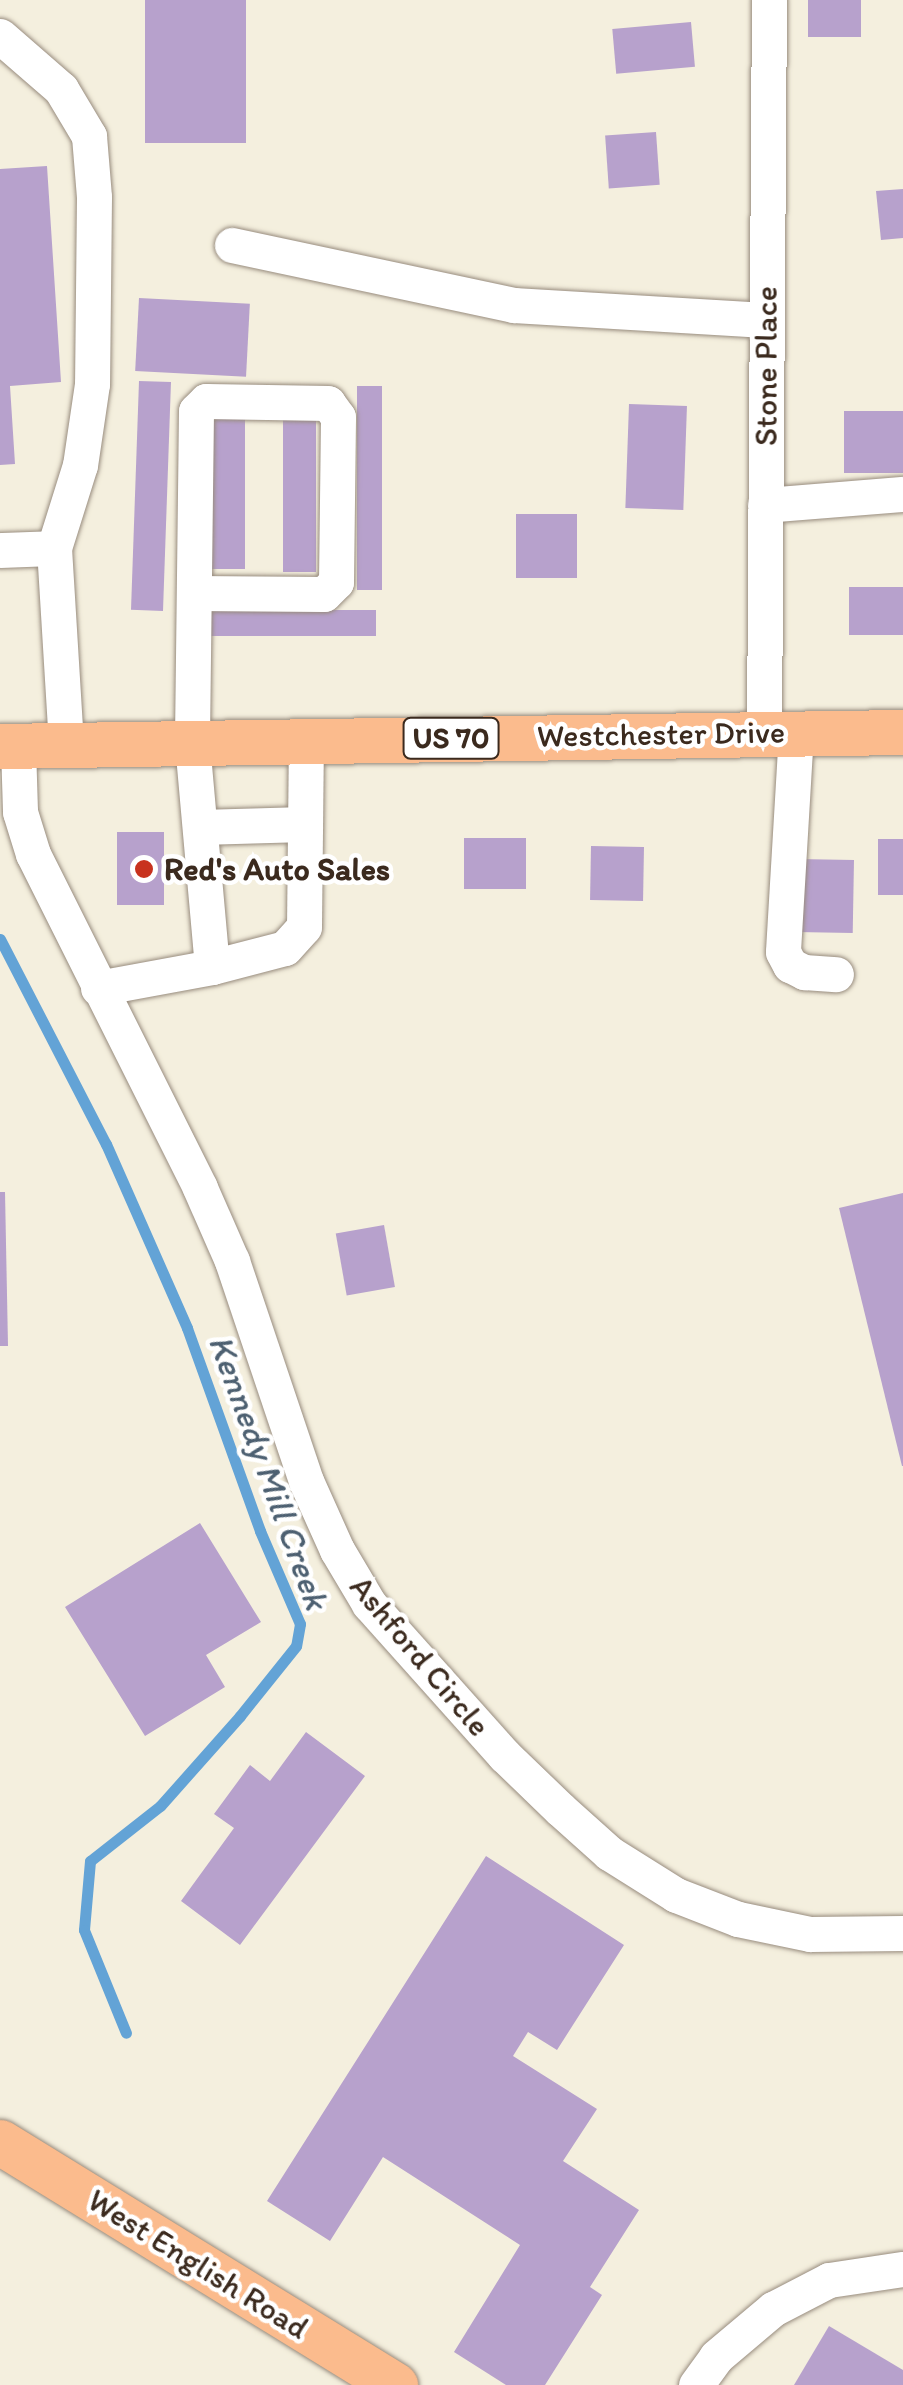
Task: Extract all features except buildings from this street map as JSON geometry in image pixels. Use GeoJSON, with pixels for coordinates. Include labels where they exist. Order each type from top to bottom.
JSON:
{"type":"FeatureCollection","features":[{"type":"Feature","properties":{"kind":"main road","name":"Westchester Drive"},"geometry":{"type":"LineString","coordinates":[[9,746],[903,732]]}},
{"type":"Feature","properties":{"kind":"main road","name":"West English Road"},"geometry":{"type":"LineString","coordinates":[[0,2142],[395,2385]]}},
{"type":"Feature","properties":{"kind":"street","name":"Stone Place"},"geometry":{"type":"LineString","coordinates":[[770,0],[765,504],[780,732],[783,952],[790,965],[804,972],[836,974]]}},
{"type":"Feature","properties":{"kind":"street"},"geometry":{"type":"LineString","coordinates":[[0,36],[61,88],[89,136],[94,197],[92,384],[80,465],[54,548],[66,746]]}},
{"type":"Feature","properties":{"kind":"street"},"geometry":{"type":"LineString","coordinates":[[232,245],[514,305],[766,320]]}},
{"type":"Feature","properties":{"kind":"street"},"geometry":{"type":"LineString","coordinates":[[194,593],[324,594],[336,582],[338,416],[328,404],[206,400],[196,411],[192,743],[212,968]]}},
{"type":"Feature","properties":{"kind":"street"},"geometry":{"type":"LineString","coordinates":[[765,504],[903,494]]}},
{"type":"Feature","properties":{"kind":"street"},"geometry":{"type":"LineString","coordinates":[[0,550],[54,548]]}},
{"type":"Feature","properties":{"kind":"street"},"geometry":{"type":"LineString","coordinates":[[98,988],[212,968],[285,948],[304,926],[306,741]]}},
{"type":"Feature","properties":{"kind":"street","name":"Ashford Circle"},"geometry":{"type":"LineString","coordinates":[[9,746],[32,854],[232,1261],[306,1481],[337,1550],[391,1629],[560,1809],[609,1853],[676,1895],[738,1919],[810,1934],[903,1933]]}},
{"type":"Feature","properties":{"kind":"street"},"geometry":{"type":"LineString","coordinates":[[200,827],[305,824]]}},
{"type":"Feature","properties":{"kind":"street"},"geometry":{"type":"LineString","coordinates":[[696,2385],[716,2357],[773,2309],[829,2280],[903,2268]]}},
{"type":"Feature","properties":{"kind":"waterway","name":"Kennedy Mill Creek"},"geometry":{"type":"LineString","coordinates":[[0,939],[106,1144],[187,1328],[260,1531],[300,1624],[296,1646],[240,1716],[160,1806],[90,1861],[84,1930],[126,2033]]}},
{"type":"Feature","properties":{"kind":"place","name":"Red's Auto Sales"},"geometry":{"type":"Point","coordinates":[144,869]}}]}
